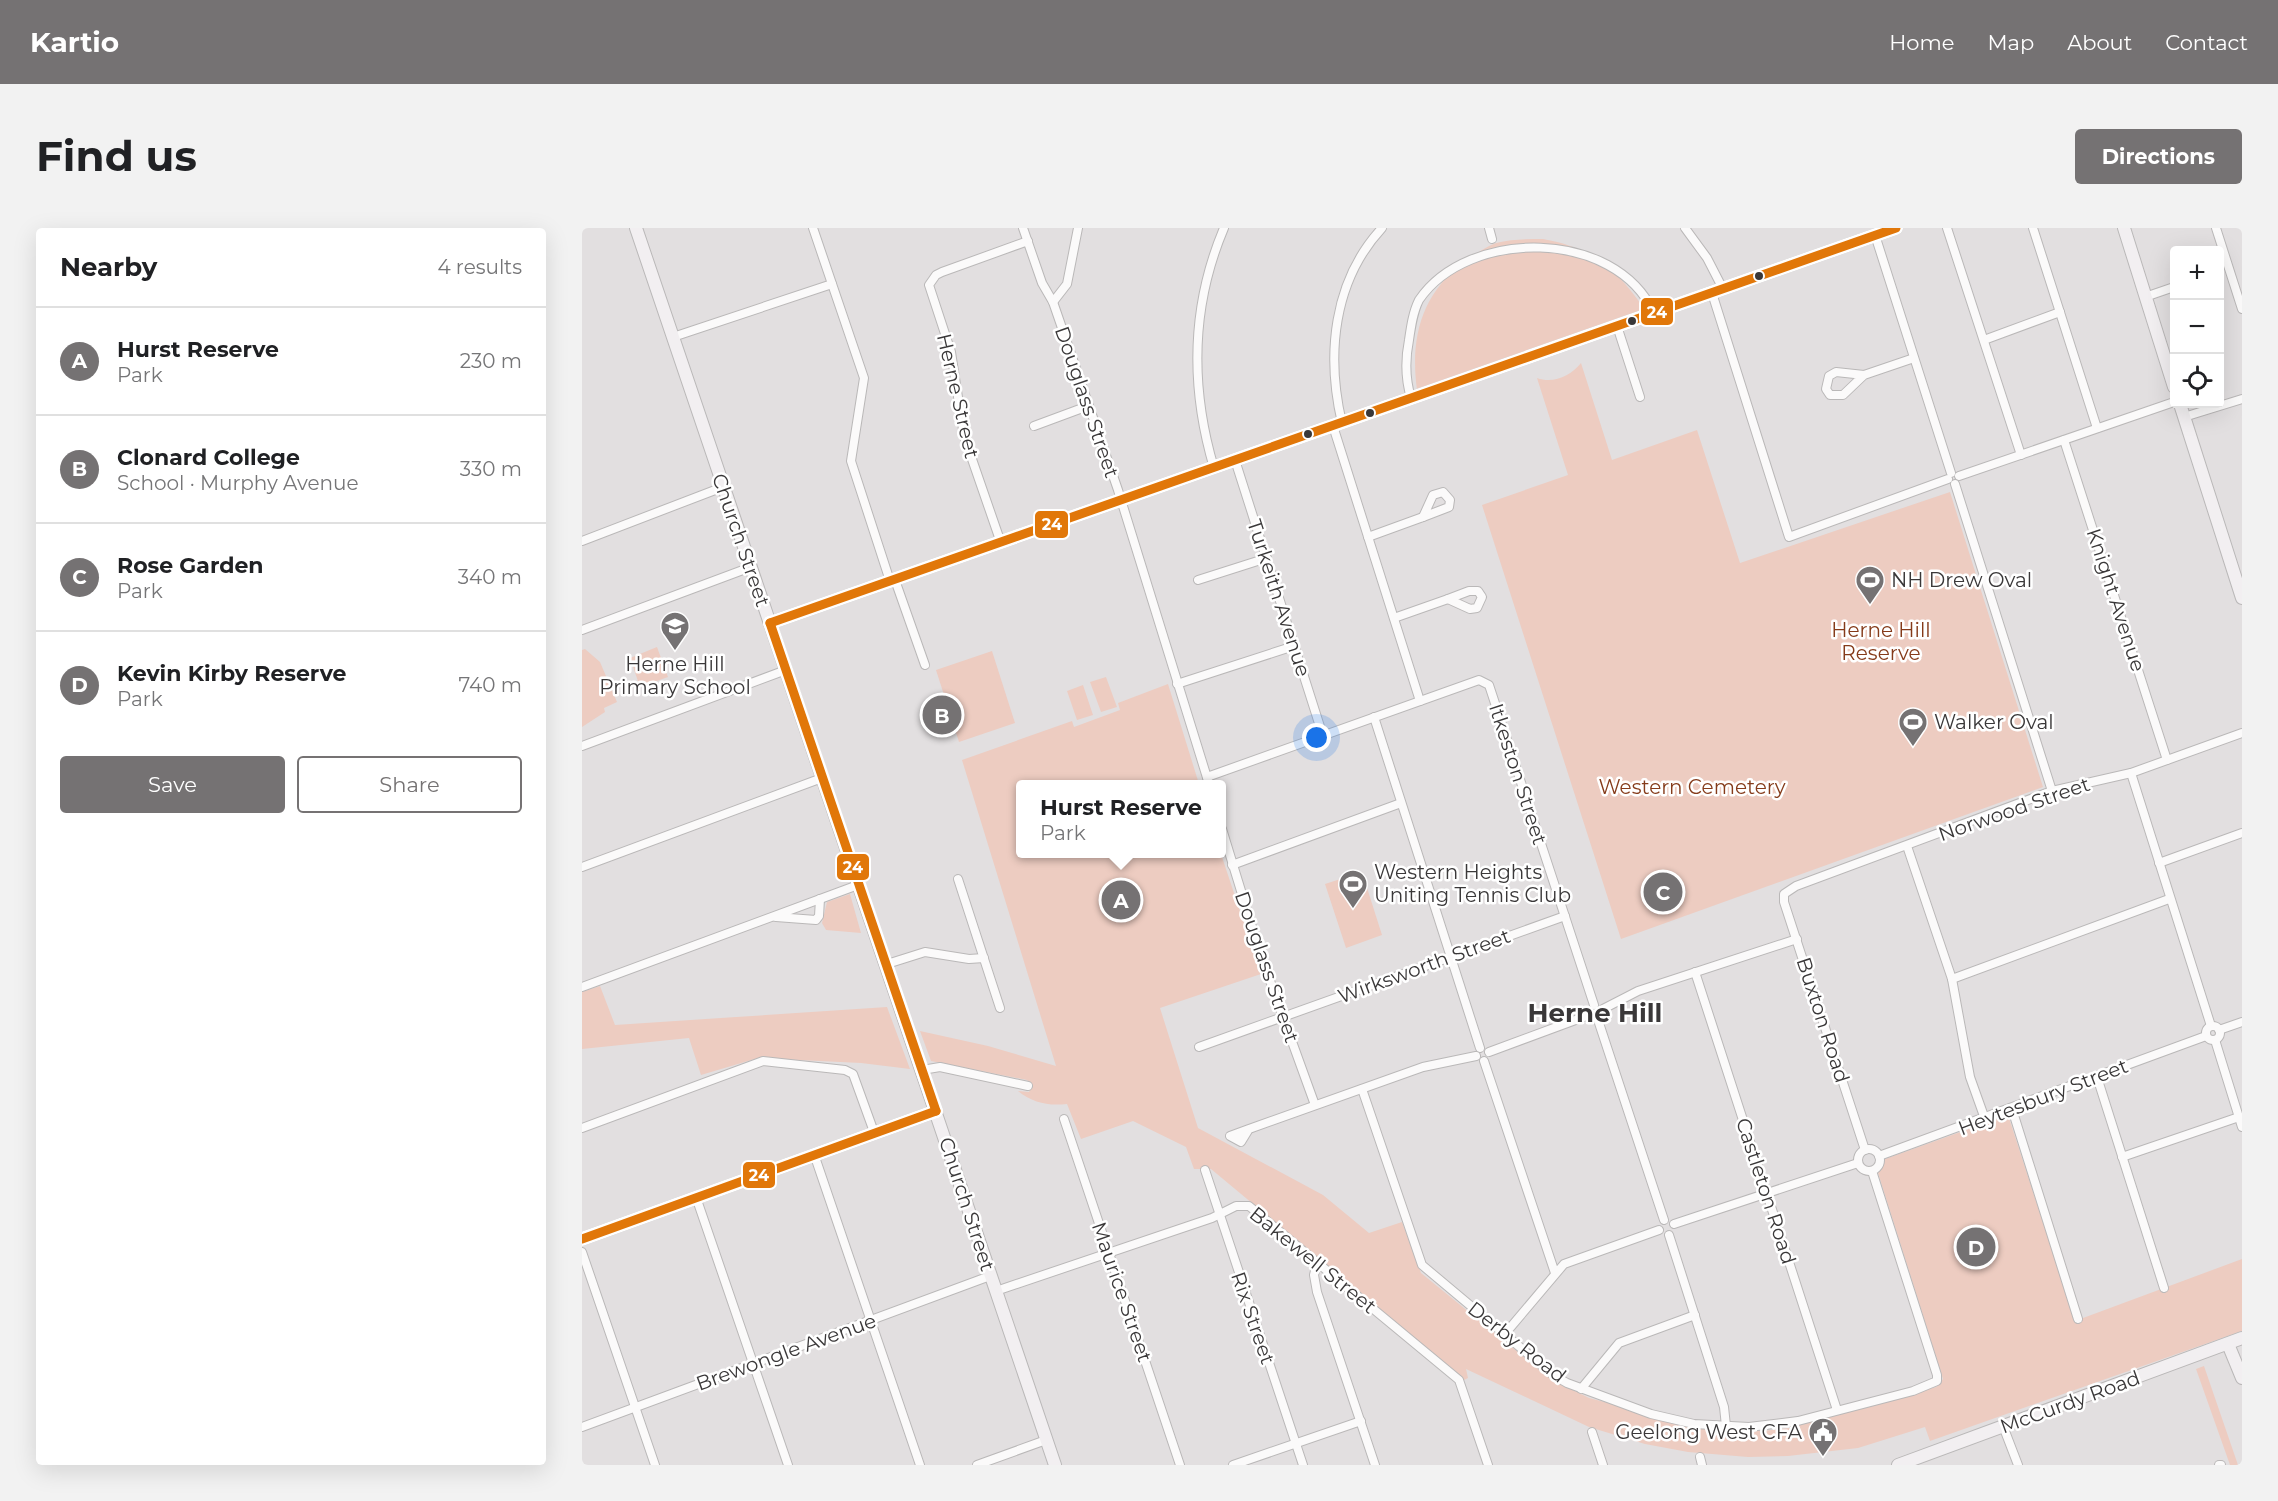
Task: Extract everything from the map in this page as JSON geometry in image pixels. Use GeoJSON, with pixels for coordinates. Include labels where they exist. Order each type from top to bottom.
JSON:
{"type":"FeatureCollection","features":[{"type":"Feature","properties":{"kind":"street","name":"Church Street"},"geometry":{"type":"LineString","coordinates":[[636,228],[1054,1465]]}},
{"type":"Feature","properties":{"kind":"street"},"geometry":{"type":"LineString","coordinates":[[813,228],[865,382],[851,461],[925,665]]}},
{"type":"Feature","properties":{"kind":"street","name":"Douglass Street"},"geometry":{"type":"LineString","coordinates":[[1023,228],[1045,289],[1053,302],[1120,501],[1208,780]]}},
{"type":"Feature","properties":{"kind":"street"},"geometry":{"type":"LineString","coordinates":[[1053,302],[1067,284],[1078,228]]}},
{"type":"Feature","properties":{"kind":"street"},"geometry":{"type":"LineString","coordinates":[[1214,468],[1198,402],[1197,350],[1202,301],[1210,268],[1224,228]]}},
{"type":"Feature","properties":{"kind":"street"},"geometry":{"type":"LineString","coordinates":[[1489,228],[1492,239]]}},
{"type":"Feature","properties":{"kind":"street"},"geometry":{"type":"LineString","coordinates":[[1685,228],[1707,258],[1789,537],[2170,404]]}},
{"type":"Feature","properties":{"kind":"street"},"geometry":{"type":"LineString","coordinates":[[770,623],[1718,291],[1871,233],[1896,228]]}},
{"type":"Feature","properties":{"kind":"street"},"geometry":{"type":"LineString","coordinates":[[1947,228],[2021,455]]}},
{"type":"Feature","properties":{"kind":"street"},"geometry":{"type":"LineString","coordinates":[[2032,228],[2097,428]]}},
{"type":"Feature","properties":{"kind":"street"},"geometry":{"type":"LineString","coordinates":[[2124,228],[2170,372]]}},
{"type":"Feature","properties":{"kind":"street"},"geometry":{"type":"LineString","coordinates":[[2216,228],[2242,309]]}},
{"type":"Feature","properties":{"kind":"street"},"geometry":{"type":"LineString","coordinates":[[1210,780],[1323,735],[1420,701],[1368,537],[1337,424],[1334,383],[1335,331],[1352,275],[1377,230]]}},
{"type":"Feature","properties":{"kind":"street"},"geometry":{"type":"LineString","coordinates":[[1871,233],[1953,478],[2052,791]]}},
{"type":"Feature","properties":{"kind":"street","name":"Herne Street"},"geometry":{"type":"LineString","coordinates":[[1001,543],[964,436],[951,351],[929,285],[936,275],[942,272],[1028,242]]}},
{"type":"Feature","properties":{"kind":"street"},"geometry":{"type":"LineString","coordinates":[[1411,398],[1405,368],[1411,322],[1418,301],[1447,264],[1469,250]]}},
{"type":"Feature","properties":{"kind":"street"},"geometry":{"type":"LineString","coordinates":[[1600,250],[1632,278],[1647,297],[1654,313]]}},
{"type":"Feature","properties":{"kind":"street"},"geometry":{"type":"LineString","coordinates":[[2224,270],[2229,268]]}},
{"type":"Feature","properties":{"kind":"street"},"geometry":{"type":"LineString","coordinates":[[673,337],[832,284]]}},
{"type":"Feature","properties":{"kind":"street"},"geometry":{"type":"LineString","coordinates":[[2145,297],[2170,289]]}},
{"type":"Feature","properties":{"kind":"street"},"geometry":{"type":"LineString","coordinates":[[1984,340],[2060,312]]}},
{"type":"Feature","properties":{"kind":"street"},"geometry":{"type":"LineString","coordinates":[[1617,326],[1640,397]]}},
{"type":"Feature","properties":{"kind":"street"},"geometry":{"type":"LineString","coordinates":[[1864,375],[1914,358]]}},
{"type":"Feature","properties":{"kind":"street"},"geometry":{"type":"LineString","coordinates":[[2184,417],[2242,399]]}},
{"type":"Feature","properties":{"kind":"street"},"geometry":{"type":"LineString","coordinates":[[1034,426],[1088,406]]}},
{"type":"Feature","properties":{"kind":"street"},"geometry":{"type":"LineString","coordinates":[[2181,408],[2242,598]]}},
{"type":"Feature","properties":{"kind":"street","name":"Knight Avenue"},"geometry":{"type":"LineString","coordinates":[[2064,440],[2167,760]]}},
{"type":"Feature","properties":{"kind":"street","name":"Turkeith Avenue"},"geometry":{"type":"LineString","coordinates":[[1235,460],[1323,735]]}},
{"type":"Feature","properties":{"kind":"street"},"geometry":{"type":"LineString","coordinates":[[582,541],[723,487]]}},
{"type":"Feature","properties":{"kind":"street"},"geometry":{"type":"LineString","coordinates":[[1368,537],[1423,517]]}},
{"type":"Feature","properties":{"kind":"street"},"geometry":{"type":"LineString","coordinates":[[1198,580],[1267,558]]}},
{"type":"Feature","properties":{"kind":"street"},"geometry":{"type":"LineString","coordinates":[[582,630],[751,567]]}},
{"type":"Feature","properties":{"kind":"street"},"geometry":{"type":"LineString","coordinates":[[1394,618],[1448,599]]}},
{"type":"Feature","properties":{"kind":"street"},"geometry":{"type":"LineString","coordinates":[[1177,684],[1294,646]]}},
{"type":"Feature","properties":{"kind":"street"},"geometry":{"type":"LineString","coordinates":[[582,746],[786,670]]}},
{"type":"Feature","properties":{"kind":"street","name":"Itkeston Street"},"geometry":{"type":"LineString","coordinates":[[1420,701],[1479,680],[1489,685],[1594,1005]]}},
{"type":"Feature","properties":{"kind":"street"},"geometry":{"type":"LineString","coordinates":[[1374,717],[1451,956],[1480,1055],[1555,1273]]}},
{"type":"Feature","properties":{"kind":"street","name":"Norwood Street"},"geometry":{"type":"LineString","coordinates":[[1787,891],[2052,791],[2131,773],[2242,733]]}},
{"type":"Feature","properties":{"kind":"street"},"geometry":{"type":"LineString","coordinates":[[2131,773],[2169,899],[2215,1028],[2220,1035],[2215,1040]]}},
{"type":"Feature","properties":{"kind":"street"},"geometry":{"type":"LineString","coordinates":[[582,867],[822,778]]}},
{"type":"Feature","properties":{"kind":"street"},"geometry":{"type":"LineString","coordinates":[[1232,865],[1401,803]]}},
{"type":"Feature","properties":{"kind":"street"},"geometry":{"type":"LineString","coordinates":[[2159,863],[2242,833]]}},
{"type":"Feature","properties":{"kind":"street","name":"Douglass Street"},"geometry":{"type":"LineString","coordinates":[[1226,845],[1283,1017],[1316,1105]]}},
{"type":"Feature","properties":{"kind":"street"},"geometry":{"type":"LineString","coordinates":[[1907,846],[1952,979],[1970,1077],[1985,1119]]}},
{"type":"Feature","properties":{"kind":"street"},"geometry":{"type":"LineString","coordinates":[[958,879],[1000,1008]]}},
{"type":"Feature","properties":{"kind":"street"},"geometry":{"type":"LineString","coordinates":[[582,987],[858,885]]}},
{"type":"Feature","properties":{"kind":"street","name":"Buxton Road"},"geometry":{"type":"LineString","coordinates":[[1787,891],[1784,902],[1865,1150]]}},
{"type":"Feature","properties":{"kind":"street"},"geometry":{"type":"LineString","coordinates":[[772,917],[816,920],[819,916],[820,899]]}},
{"type":"Feature","properties":{"kind":"street"},"geometry":{"type":"LineString","coordinates":[[1952,979],[2169,899]]}},
{"type":"Feature","properties":{"kind":"street","name":"Wirksworth Street"},"geometry":{"type":"LineString","coordinates":[[1199,1047],[1565,916]]}},
{"type":"Feature","properties":{"kind":"street"},"geometry":{"type":"LineString","coordinates":[[1603,1009],[1638,991],[1797,939]]}},
{"type":"Feature","properties":{"kind":"street"},"geometry":{"type":"LineString","coordinates":[[886,964],[925,952],[969,959],[984,958]]}},
{"type":"Feature","properties":{"kind":"street","name":"Castleton Road"},"geometry":{"type":"LineString","coordinates":[[1695,972],[1837,1410]]}},
{"type":"Feature","properties":{"kind":"street"},"geometry":{"type":"LineString","coordinates":[[1589,1015],[1589,1010],[1594,1005],[1603,1009]]}},
{"type":"Feature","properties":{"kind":"street"},"geometry":{"type":"LineString","coordinates":[[1598,1020],[1602,1017],[1603,1009]]}},
{"type":"Feature","properties":{"kind":"street"},"geometry":{"type":"LineString","coordinates":[[1480,1055],[1484,1047],[1489,1052],[1589,1015],[1598,1020],[1664,1220]]}},
{"type":"Feature","properties":{"kind":"street"},"geometry":{"type":"LineString","coordinates":[[2242,1022],[2206,1031],[2206,1036],[2215,1040],[2242,1127]]}},
{"type":"Feature","properties":{"kind":"street","name":"Heytesbury Street"},"geometry":{"type":"LineString","coordinates":[[1879,1156],[2206,1036]]}},
{"type":"Feature","properties":{"kind":"street"},"geometry":{"type":"LineString","coordinates":[[1250,1129],[1423,1067],[1480,1055]]}},
{"type":"Feature","properties":{"kind":"street"},"geometry":{"type":"LineString","coordinates":[[582,1128],[763,1060],[844,1070],[853,1074],[874,1132]]}},
{"type":"Feature","properties":{"kind":"street"},"geometry":{"type":"LineString","coordinates":[[922,1070],[943,1067],[1028,1086]]}},
{"type":"Feature","properties":{"kind":"street"},"geometry":{"type":"LineString","coordinates":[[2097,1077],[2164,1288]]}},
{"type":"Feature","properties":{"kind":"street","name":"Derby Road"},"geometry":{"type":"LineString","coordinates":[[1362,1089],[1421,1263],[1553,1375],[1581,1389],[1651,1414],[1694,1424],[1764,1427],[1798,1421],[1913,1391],[1933,1383],[1937,1375],[1872,1171]]}},
{"type":"Feature","properties":{"kind":"street"},"geometry":{"type":"LineString","coordinates":[[2012,1109],[2078,1319]]}},
{"type":"Feature","properties":{"kind":"street"},"geometry":{"type":"LineString","coordinates":[[582,1239],[936,1111]]}},
{"type":"Feature","properties":{"kind":"street"},"geometry":{"type":"LineString","coordinates":[[2122,1157],[2239,1117]]}},
{"type":"Feature","properties":{"kind":"street","name":"Maurice Street"},"geometry":{"type":"LineString","coordinates":[[1064,1119],[1180,1465]]}},
{"type":"Feature","properties":{"kind":"street"},"geometry":{"type":"LineString","coordinates":[[1871,1149],[1879,1156],[1878,1167],[1872,1171],[1866,1171],[1858,1163],[1858,1157],[1865,1150],[1871,1149]]}},
{"type":"Feature","properties":{"kind":"street"},"geometry":{"type":"LineString","coordinates":[[814,1154],[920,1465]]}},
{"type":"Feature","properties":{"kind":"street"},"geometry":{"type":"LineString","coordinates":[[1674,1224],[1858,1163]]}},
{"type":"Feature","properties":{"kind":"street","name":"Rix Street"},"geometry":{"type":"LineString","coordinates":[[1205,1170],[1303,1465]]}},
{"type":"Feature","properties":{"kind":"street"},"geometry":{"type":"LineString","coordinates":[[696,1197],[788,1465]]}},
{"type":"Feature","properties":{"kind":"street","name":"Bakewell Street"},"geometry":{"type":"LineString","coordinates":[[996,1291],[1219,1215],[1236,1206],[1249,1206],[1459,1380],[1488,1465]]}},
{"type":"Feature","properties":{"kind":"street"},"geometry":{"type":"LineString","coordinates":[[1664,1220],[1674,1224]]}},
{"type":"Feature","properties":{"kind":"street"},"geometry":{"type":"LineString","coordinates":[[1664,1220],[1658,1225],[1659,1230],[1664,1235],[1669,1235]]}},
{"type":"Feature","properties":{"kind":"street"},"geometry":{"type":"LineString","coordinates":[[1669,1235],[1673,1232],[1674,1224]]}},
{"type":"Feature","properties":{"kind":"street"},"geometry":{"type":"LineString","coordinates":[[1504,1335],[1564,1264],[1659,1230]]}},
{"type":"Feature","properties":{"kind":"street"},"geometry":{"type":"LineString","coordinates":[[1669,1235],[1724,1407],[1726,1426]]}},
{"type":"Feature","properties":{"kind":"street"},"geometry":{"type":"LineString","coordinates":[[582,1252],[655,1465]]}},
{"type":"Feature","properties":{"kind":"street"},"geometry":{"type":"LineString","coordinates":[[1317,1263],[1314,1275],[1316,1287],[1375,1465]]}},
{"type":"Feature","properties":{"kind":"street","name":"Brewongle Avenue"},"geometry":{"type":"LineString","coordinates":[[582,1427],[990,1276]]}},
{"type":"Feature","properties":{"kind":"street"},"geometry":{"type":"LineString","coordinates":[[1581,1389],[1618,1343],[1695,1316]]}},
{"type":"Feature","properties":{"kind":"street","name":"McCurdy Road"},"geometry":{"type":"LineString","coordinates":[[1898,1465],[2242,1338]]}},
{"type":"Feature","properties":{"kind":"street"},"geometry":{"type":"LineString","coordinates":[[2228,1344],[2242,1378]]}},
{"type":"Feature","properties":{"kind":"street"},"geometry":{"type":"LineString","coordinates":[[1233,1465],[1361,1421]]}},
{"type":"Feature","properties":{"kind":"street"},"geometry":{"type":"LineString","coordinates":[[2003,1426],[2018,1465]]}},
{"type":"Feature","properties":{"kind":"street"},"geometry":{"type":"LineString","coordinates":[[1592,1432],[1603,1465]]}},
{"type":"Feature","properties":{"kind":"street"},"geometry":{"type":"LineString","coordinates":[[976,1465],[1046,1440]]}},
{"type":"Feature","properties":{"kind":"green space"},"geometry":{"type":"Polygon","coordinates":[[[1543,239],[1576,248],[1602,262],[1624,283],[1645,310],[1417,390],[1415,353],[1417,336],[1428,303],[1438,288],[1464,262],[1492,245],[1514,240],[1543,239]]]}},
{"type":"Feature","properties":{"kind":"green space","name":"Western Cemetery"},"geometry":{"type":"Polygon","coordinates":[[[1581,363],[1612,460],[1697,430],[1740,563],[1950,492],[2043,787],[1621,939],[1482,505],[1568,475],[1537,378],[1549,380],[1561,378],[1581,363]]]}},
{"type":"Feature","properties":{"kind":"green space"},"geometry":{"type":"Polygon","coordinates":[[[657,647],[668,677],[640,687],[630,658],[657,647]]]}},
{"type":"Feature","properties":{"kind":"green space"},"geometry":{"type":"Polygon","coordinates":[[[585,649],[600,662],[617,702],[604,708],[605,712],[582,727],[582,650],[585,649]]]}},
{"type":"Feature","properties":{"kind":"green space"},"geometry":{"type":"Polygon","coordinates":[[[992,651],[1015,723],[959,742],[936,670],[992,651]]]}},
{"type":"Feature","properties":{"kind":"green space"},"geometry":{"type":"Polygon","coordinates":[[[1106,677],[1117,707],[1101,712],[1090,682],[1106,677]]]}},
{"type":"Feature","properties":{"kind":"green space"},"geometry":{"type":"Polygon","coordinates":[[[1168,684],[1198,780],[1016,780],[1016,858],[1222,858],[1261,974],[1160,1008],[1198,1128],[1323,1195],[1369,1233],[1402,1222],[1421,1273],[1551,1379],[1589,1398],[1710,1429],[1763,1431],[1790,1428],[1936,1387],[1943,1379],[1878,1173],[1885,1159],[2008,1115],[2075,1321],[2242,1259],[2242,1331],[1930,1441],[1925,1427],[1858,1448],[1788,1456],[1748,1457],[1688,1452],[1645,1444],[1589,1427],[1466,1369],[1468,1378],[1464,1380],[1211,1169],[1194,1169],[1186,1147],[1133,1121],[1081,1139],[1067,1104],[1041,1103],[1018,1091],[1029,1092],[1032,1086],[1027,1080],[931,1061],[920,1031],[988,1046],[1056,1066],[962,760],[1072,721],[1074,727],[1120,710],[1118,703],[1168,684]]]}},
{"type":"Feature","properties":{"kind":"green space"},"geometry":{"type":"Polygon","coordinates":[[[1083,685],[1093,715],[1077,720],[1067,691],[1083,685]]]}},
{"type":"Feature","properties":{"kind":"green space","name":"Western Heights Uniting Tennis Club"},"geometry":{"type":"Polygon","coordinates":[[[1362,872],[1382,935],[1346,948],[1325,884],[1362,872]]]}},
{"type":"Feature","properties":{"kind":"green space"},"geometry":{"type":"Polygon","coordinates":[[[850,894],[861,933],[826,930],[822,923],[827,902],[850,894]]]}},
{"type":"Feature","properties":{"kind":"green space"},"geometry":{"type":"Polygon","coordinates":[[[600,986],[615,1025],[887,1007],[910,1069],[861,1063],[758,1058],[701,1075],[689,1038],[582,1049],[582,992],[600,986]]]}},
{"type":"Feature","properties":{"kind":"green space"},"geometry":{"type":"Polygon","coordinates":[[[2204,1366],[2238,1465],[2230,1465],[2196,1369],[2204,1366]]]}},
{"type":"Feature","properties":{"kind":"transit line","name":"24"},"geometry":{"type":"LineString","coordinates":[[770,623],[1896,228]]}},
{"type":"Feature","properties":{"kind":"transit line","name":"24"},"geometry":{"type":"LineString","coordinates":[[770,623],[936,1111]]}},
{"type":"Feature","properties":{"kind":"transit line","name":"24"},"geometry":{"type":"LineString","coordinates":[[582,1239],[936,1111]]}},
{"type":"Feature","properties":{"kind":"place","name":"NH Drew Oval"},"geometry":{"type":"Point","coordinates":[1870,606]}},
{"type":"Feature","properties":{"kind":"place","name":"Herne Hill Primary School"},"geometry":{"type":"Point","coordinates":[675,652]}},
{"type":"Feature","properties":{"kind":"place","name":"Clonard College"},"geometry":{"type":"Point","coordinates":[942,715]}},
{"type":"Feature","properties":{"kind":"place","name":"Walker Oval"},"geometry":{"type":"Point","coordinates":[1913,748]}},
{"type":"Feature","properties":{"kind":"place","name":"Rose Garden"},"geometry":{"type":"Point","coordinates":[1663,892]}},
{"type":"Feature","properties":{"kind":"place","name":"Hurst Reserve"},"geometry":{"type":"Point","coordinates":[1121,900]}},
{"type":"Feature","properties":{"kind":"place","name":"Western Heights Uniting Tennis Club"},"geometry":{"type":"Point","coordinates":[1353,910]}},
{"type":"Feature","properties":{"kind":"place","name":"Kevin Kirby Reserve"},"geometry":{"type":"Point","coordinates":[1976,1247]}},
{"type":"Feature","properties":{"kind":"place","name":"Geelong West CFA"},"geometry":{"type":"Point","coordinates":[1823,1458]}},
{"type":"Feature","properties":{"kind":"district","name":"Herne Hill"},"geometry":{"type":"Point","coordinates":[1595,1013]}},
{"type":"Feature","properties":{"kind":"park label","name":"Herne Hill Reserve"},"geometry":{"type":"Point","coordinates":[1881,642]}}]}
